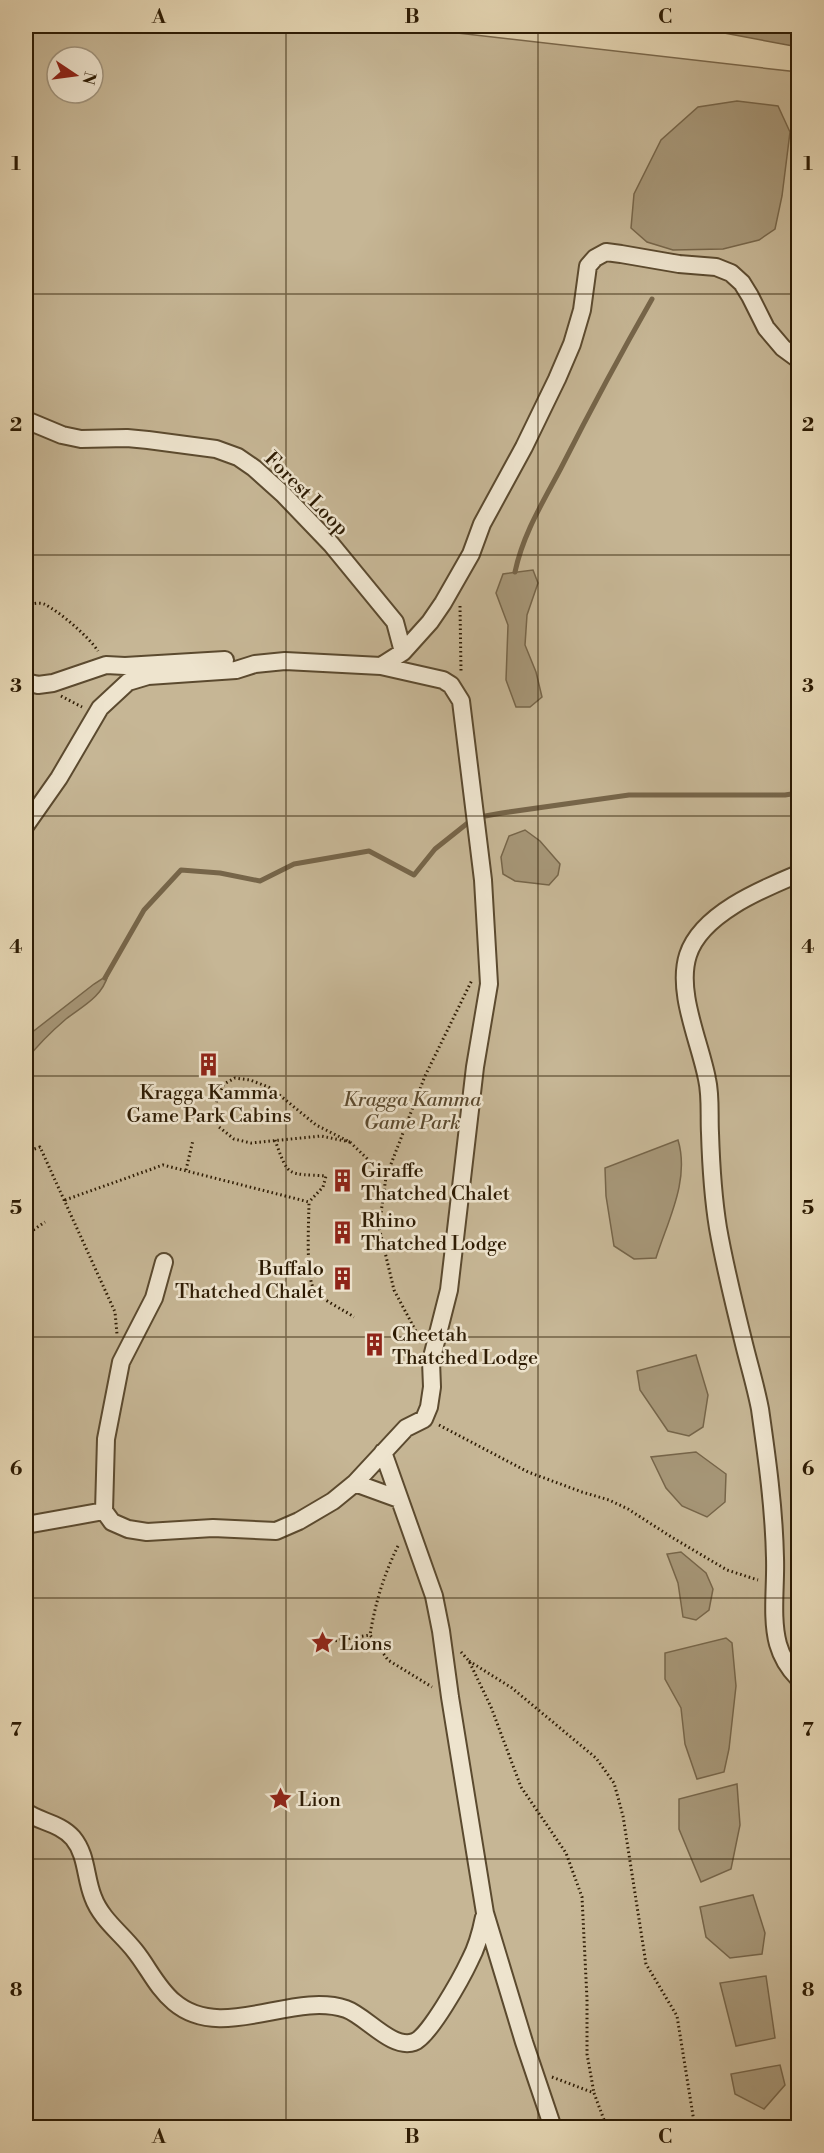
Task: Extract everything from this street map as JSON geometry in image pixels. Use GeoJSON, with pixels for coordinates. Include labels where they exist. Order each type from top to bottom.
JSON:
{"type":"FeatureCollection","features":[{"type":"Feature","properties":{"kind":"lane"},"geometry":{"type":"LineString","coordinates":[[381,666],[403,652],[430,622],[471,554],[482,524],[524,447],[572,344],[582,310],[588,266],[595,258],[606,252],[680,264],[716,267],[732,273],[742,283],[766,328],[783,348],[798,359]]}},
{"type":"Feature","properties":{"kind":"lane","name":"Forest Loop"},"geometry":{"type":"LineString","coordinates":[[26,420],[62,435],[81,439],[138,439],[216,449],[238,457],[283,494],[331,544],[395,622],[403,652]]}},
{"type":"Feature","properties":{"kind":"lane"},"geometry":{"type":"LineString","coordinates":[[395,622],[410,624],[430,622]]}},
{"type":"Feature","properties":{"kind":"lane"},"geometry":{"type":"LineString","coordinates":[[32,684],[53,683],[73,678],[106,665],[126,674],[236,660],[246,660],[255,664],[285,661],[381,666],[443,680],[451,685],[461,701],[483,880],[489,984],[475,1067],[449,1290],[431,1360],[432,1387],[429,1407],[424,1419],[406,1428],[355,1483],[333,1501],[299,1521],[276,1531],[213,1528],[147,1532],[128,1529],[111,1522],[104,1511],[106,1439],[120,1362],[154,1298],[164,1262]]}},
{"type":"Feature","properties":{"kind":"lane"},"geometry":{"type":"LineString","coordinates":[[26,825],[59,778],[95,716],[126,674]]}},
{"type":"Feature","properties":{"kind":"lane"},"geometry":{"type":"LineString","coordinates":[[798,873],[749,897],[721,914],[694,942],[688,956],[686,972],[692,1024],[708,1081],[711,1167],[718,1226],[725,1265],[759,1403],[768,1459],[775,1548],[774,1586],[777,1642],[785,1663],[798,1678]]}},
{"type":"Feature","properties":{"kind":"lane"},"geometry":{"type":"LineString","coordinates":[[384,1452],[434,1596],[485,1913],[553,2127]]}},
{"type":"Feature","properties":{"kind":"lane"},"geometry":{"type":"LineString","coordinates":[[355,1483],[399,1499]]}},
{"type":"Feature","properties":{"kind":"lane"},"geometry":{"type":"LineString","coordinates":[[26,1525],[104,1511]]}},
{"type":"Feature","properties":{"kind":"lane"},"geometry":{"type":"LineString","coordinates":[[26,1812],[54,1824],[71,1835],[82,1850],[93,1898],[104,1917],[135,1951],[174,2002],[195,2014],[240,2018],[312,2004],[331,2004],[350,2011],[388,2037],[403,2043],[414,2042],[424,2035],[435,2020],[470,1960],[485,1913]]}},
{"type":"Feature","properties":{"kind":"path"},"geometry":{"type":"LineString","coordinates":[[792,248],[798,254]]}},
{"type":"Feature","properties":{"kind":"path"},"geometry":{"type":"LineString","coordinates":[[460,574],[461,701]]}},
{"type":"Feature","properties":{"kind":"path"},"geometry":{"type":"LineString","coordinates":[[26,606],[32,603],[42,603],[58,614],[81,631],[97,647],[106,665]]}},
{"type":"Feature","properties":{"kind":"path"},"geometry":{"type":"LineString","coordinates":[[32,684],[95,716]]}},
{"type":"Feature","properties":{"kind":"path"},"geometry":{"type":"LineString","coordinates":[[431,1360],[394,1290],[380,1227],[386,1177],[425,1076],[474,975]]}},
{"type":"Feature","properties":{"kind":"path"},"geometry":{"type":"LineString","coordinates":[[350,1142],[321,1136],[251,1143],[234,1139],[219,1127],[215,1113],[217,1098],[224,1084],[235,1078],[250,1080],[271,1088],[316,1125],[350,1142],[386,1177]]}},
{"type":"Feature","properties":{"kind":"path"},"geometry":{"type":"LineString","coordinates":[[186,1170],[193,1140]]}},
{"type":"Feature","properties":{"kind":"path"},"geometry":{"type":"LineString","coordinates":[[275,1140],[284,1164],[295,1175],[326,1176],[319,1192],[309,1202],[312,1284],[315,1291],[354,1317]]}},
{"type":"Feature","properties":{"kind":"path"},"geometry":{"type":"LineString","coordinates":[[26,1145],[27,1151],[40,1147],[67,1200],[80,1236],[115,1312],[120,1362]]}},
{"type":"Feature","properties":{"kind":"path"},"geometry":{"type":"LineString","coordinates":[[67,1200],[157,1165],[163,1165],[309,1202]]}},
{"type":"Feature","properties":{"kind":"path"},"geometry":{"type":"LineString","coordinates":[[26,1235],[45,1222]]}},
{"type":"Feature","properties":{"kind":"path"},"geometry":{"type":"LineString","coordinates":[[309,1249],[315,1250]]}},
{"type":"Feature","properties":{"kind":"path"},"geometry":{"type":"LineString","coordinates":[[424,1419],[549,1481],[609,1500],[628,1509],[673,1539],[727,1570],[774,1586]]}},
{"type":"Feature","properties":{"kind":"path"},"geometry":{"type":"LineString","coordinates":[[409,1526],[390,1563],[374,1608],[370,1635],[388,1660],[450,1697]]}},
{"type":"Feature","properties":{"kind":"path"},"geometry":{"type":"LineString","coordinates":[[441,1631],[469,1661],[512,1688],[596,1758],[614,1783],[623,1816],[646,1964],[677,2016],[695,2127]]}},
{"type":"Feature","properties":{"kind":"path"},"geometry":{"type":"LineString","coordinates":[[322,1643],[370,1635]]}},
{"type":"Feature","properties":{"kind":"path"},"geometry":{"type":"LineString","coordinates":[[469,1661],[491,1707],[521,1787],[566,1853],[582,1897],[587,2054],[594,2093],[607,2127]]}},
{"type":"Feature","properties":{"kind":"path"},"geometry":{"type":"LineString","coordinates":[[534,2070],[594,2093]]}},
{"type":"Feature","properties":{"kind":"green space","name":"Kragga Kamma Game Park"},"geometry":{"type":"Polygon","coordinates":[[[26,26],[396,26],[798,72],[798,2127],[26,2128],[26,26]]]}},
{"type":"Feature","properties":{"kind":"shaded area"},"geometry":{"type":"Polygon","coordinates":[[[687,26],[798,26],[798,45],[793,46],[687,26]]]}},
{"type":"Feature","properties":{"kind":"shaded area"},"geometry":{"type":"Polygon","coordinates":[[[737,101],[778,106],[790,132],[782,196],[775,229],[759,240],[723,249],[673,250],[647,242],[631,228],[634,194],[661,140],[698,107],[737,101]]]}},
{"type":"Feature","properties":{"kind":"shaded area"},"geometry":{"type":"Polygon","coordinates":[[[533,570],[538,583],[527,615],[525,645],[536,672],[542,697],[530,707],[516,707],[506,680],[508,625],[496,593],[503,574],[533,570]]]}},
{"type":"Feature","properties":{"kind":"shaded area"},"geometry":{"type":"Polygon","coordinates":[[[525,830],[540,841],[560,864],[558,875],[549,885],[515,881],[503,874],[501,857],[509,836],[525,830]]]}},
{"type":"Feature","properties":{"kind":"shaded area"},"geometry":{"type":"Polygon","coordinates":[[[108,975],[97,995],[55,1028],[26,1060],[26,1037],[108,975]]]}},
{"type":"Feature","properties":{"kind":"shaded area"},"geometry":{"type":"Polygon","coordinates":[[[678,1140],[681,1155],[679,1185],[656,1258],[634,1259],[614,1246],[606,1196],[605,1168],[678,1140]]]}},
{"type":"Feature","properties":{"kind":"shaded area"},"geometry":{"type":"Polygon","coordinates":[[[696,1355],[708,1395],[703,1427],[689,1436],[668,1431],[640,1390],[637,1371],[696,1355]]]}},
{"type":"Feature","properties":{"kind":"shaded area"},"geometry":{"type":"Polygon","coordinates":[[[696,1452],[726,1474],[725,1502],[707,1517],[682,1506],[666,1488],[651,1457],[696,1452]]]}},
{"type":"Feature","properties":{"kind":"shaded area"},"geometry":{"type":"Polygon","coordinates":[[[681,1552],[706,1573],[713,1589],[709,1610],[696,1620],[683,1617],[678,1583],[667,1554],[681,1552]]]}},
{"type":"Feature","properties":{"kind":"shaded area"},"geometry":{"type":"Polygon","coordinates":[[[726,1638],[732,1643],[736,1686],[729,1749],[724,1772],[697,1779],[685,1744],[681,1708],[665,1679],[665,1653],[726,1638]]]}},
{"type":"Feature","properties":{"kind":"shaded area"},"geometry":{"type":"Polygon","coordinates":[[[737,1784],[740,1825],[731,1869],[701,1882],[679,1829],[679,1799],[737,1784]]]}},
{"type":"Feature","properties":{"kind":"shaded area"},"geometry":{"type":"Polygon","coordinates":[[[753,1895],[765,1933],[762,1954],[730,1958],[706,1937],[700,1907],[753,1895]]]}},
{"type":"Feature","properties":{"kind":"shaded area"},"geometry":{"type":"Polygon","coordinates":[[[766,1976],[775,2038],[736,2046],[720,1983],[766,1976]]]}},
{"type":"Feature","properties":{"kind":"shaded area"},"geometry":{"type":"Polygon","coordinates":[[[780,2065],[785,2085],[764,2109],[735,2094],[731,2074],[780,2065]]]}},
{"type":"Feature","properties":{"kind":"waterway"},"geometry":{"type":"LineString","coordinates":[[515,572],[534,518],[652,299]]}},
{"type":"Feature","properties":{"kind":"waterway"},"geometry":{"type":"LineString","coordinates":[[105,978],[144,910],[181,870],[220,873],[260,881],[294,864],[369,851],[414,875],[435,849],[474,818],[629,795],[785,795],[798,793]]}},
{"type":"Feature","properties":{"kind":"place","name":"Kragga Kamma Game Park Cabins"},"geometry":{"type":"Point","coordinates":[209,1064]}},
{"type":"Feature","properties":{"kind":"place","name":"Giraffe Thatched Chalet"},"geometry":{"type":"Point","coordinates":[343,1181]}},
{"type":"Feature","properties":{"kind":"place","name":"Rhino Thatched Lodge"},"geometry":{"type":"Point","coordinates":[343,1232]}},
{"type":"Feature","properties":{"kind":"place","name":"Buffalo Thatched Chalet"},"geometry":{"type":"Point","coordinates":[342,1279]}},
{"type":"Feature","properties":{"kind":"place","name":"Cheetah Thatched Lodge"},"geometry":{"type":"Point","coordinates":[374,1345]}},
{"type":"Feature","properties":{"kind":"place","name":"Lions"},"geometry":{"type":"Point","coordinates":[322,1643]}},
{"type":"Feature","properties":{"kind":"place","name":"Lion"},"geometry":{"type":"Point","coordinates":[280,1799]}}]}
